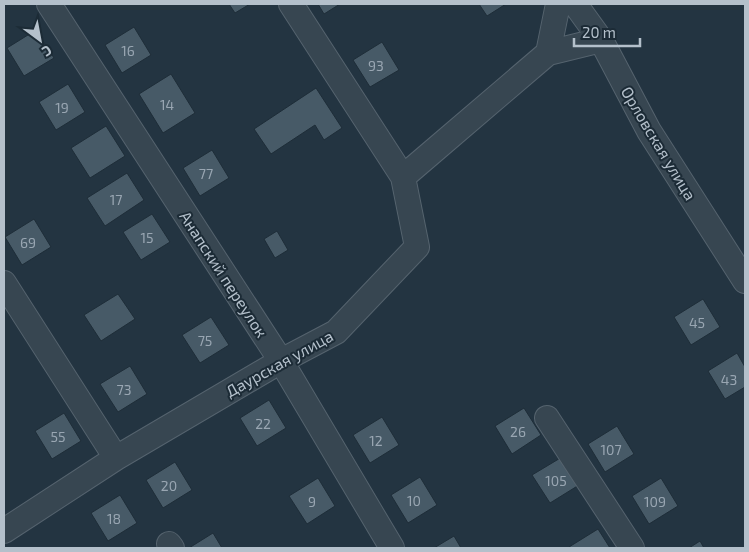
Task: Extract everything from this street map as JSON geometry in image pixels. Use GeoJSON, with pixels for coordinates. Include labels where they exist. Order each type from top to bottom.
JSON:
{"type":"FeatureCollection","features":[{"type":"Feature","properties":{"kind":"street","name":"Анапский переулок"},"geometry":{"type":"LineString","coordinates":[[48,4],[281,361],[392,548]]}},
{"type":"Feature","properties":{"kind":"street","name":"Даурская улица"},"geometry":{"type":"LineString","coordinates":[[4,530],[116,458],[281,361],[336,332],[417,247],[403,177],[291,4]]}},
{"type":"Feature","properties":{"kind":"street"},"geometry":{"type":"LineString","coordinates":[[548,53],[558,4]]}},
{"type":"Feature","properties":{"kind":"street","name":"Орловская улица"},"geometry":{"type":"LineString","coordinates":[[575,4],[601,40],[649,131],[745,281]]}},
{"type":"Feature","properties":{"kind":"street"},"geometry":{"type":"LineString","coordinates":[[403,177],[548,53],[601,40]]}},
{"type":"Feature","properties":{"kind":"street"},"geometry":{"type":"LineString","coordinates":[[4,283],[116,458]]}},
{"type":"Feature","properties":{"kind":"street"},"geometry":{"type":"LineString","coordinates":[[547,418],[632,548]]}},
{"type":"Feature","properties":{"kind":"building"},"geometry":{"type":"Polygon","coordinates":[[[229,4],[250,4],[235,13],[229,4]]]}},
{"type":"Feature","properties":{"kind":"building"},"geometry":{"type":"Polygon","coordinates":[[[318,4],[340,4],[324,14],[318,4]]]}},
{"type":"Feature","properties":{"kind":"building"},"geometry":{"type":"Polygon","coordinates":[[[479,4],[506,4],[487,16],[479,4]]]}},
{"type":"Feature","properties":{"kind":"building"},"geometry":{"type":"Polygon","coordinates":[[[134,27],[151,55],[122,73],[105,45],[134,27]]]}},
{"type":"Feature","properties":{"kind":"building"},"geometry":{"type":"Polygon","coordinates":[[[36,30],[54,58],[24,76],[7,48],[36,30]]]}},
{"type":"Feature","properties":{"kind":"building"},"geometry":{"type":"Polygon","coordinates":[[[382,42],[399,70],[370,87],[353,60],[382,42]]]}},
{"type":"Feature","properties":{"kind":"building"},"geometry":{"type":"Polygon","coordinates":[[[171,74],[195,113],[163,133],[139,94],[171,74]]]}},
{"type":"Feature","properties":{"kind":"building"},"geometry":{"type":"Polygon","coordinates":[[[68,84],[85,112],[56,130],[39,102],[68,84]]]}},
{"type":"Feature","properties":{"kind":"building"},"geometry":{"type":"Polygon","coordinates":[[[316,88],[342,128],[324,140],[315,125],[271,154],[254,129],[316,88]]]}},
{"type":"Feature","properties":{"kind":"building"},"geometry":{"type":"Polygon","coordinates":[[[106,126],[125,156],[90,178],[71,148],[106,126]]]}},
{"type":"Feature","properties":{"kind":"building"},"geometry":{"type":"Polygon","coordinates":[[[212,150],[229,178],[200,196],[183,168],[212,150]]]}},
{"type":"Feature","properties":{"kind":"building"},"geometry":{"type":"Polygon","coordinates":[[[127,173],[144,200],[105,226],[87,198],[127,173]]]}},
{"type":"Feature","properties":{"kind":"building"},"geometry":{"type":"Polygon","coordinates":[[[152,214],[170,242],[141,260],[123,232],[152,214]]]}},
{"type":"Feature","properties":{"kind":"building"},"geometry":{"type":"Polygon","coordinates":[[[34,219],[51,247],[22,265],[5,237],[34,219]]]}},
{"type":"Feature","properties":{"kind":"building"},"geometry":{"type":"Polygon","coordinates":[[[277,231],[288,250],[275,258],[264,239],[277,231]]]}},
{"type":"Feature","properties":{"kind":"building"},"geometry":{"type":"Polygon","coordinates":[[[118,294],[135,319],[101,341],[84,315],[118,294]]]}},
{"type":"Feature","properties":{"kind":"building"},"geometry":{"type":"Polygon","coordinates":[[[703,299],[720,327],[691,345],[674,317],[703,299]]]}},
{"type":"Feature","properties":{"kind":"building"},"geometry":{"type":"Polygon","coordinates":[[[211,317],[229,345],[200,363],[182,335],[211,317]]]}},
{"type":"Feature","properties":{"kind":"building"},"geometry":{"type":"Polygon","coordinates":[[[737,353],[745,367],[745,387],[725,399],[708,371],[737,353]]]}},
{"type":"Feature","properties":{"kind":"building"},"geometry":{"type":"Polygon","coordinates":[[[130,366],[147,394],[118,412],[100,384],[130,366]]]}},
{"type":"Feature","properties":{"kind":"building"},"geometry":{"type":"Polygon","coordinates":[[[269,400],[286,428],[257,446],[240,418],[269,400]]]}},
{"type":"Feature","properties":{"kind":"building"},"geometry":{"type":"Polygon","coordinates":[[[524,408],[541,435],[512,454],[495,426],[524,408]]]}},
{"type":"Feature","properties":{"kind":"building"},"geometry":{"type":"Polygon","coordinates":[[[64,413],[81,441],[52,459],[35,431],[64,413]]]}},
{"type":"Feature","properties":{"kind":"building"},"geometry":{"type":"Polygon","coordinates":[[[382,417],[399,445],[370,463],[353,435],[382,417]]]}},
{"type":"Feature","properties":{"kind":"building"},"geometry":{"type":"Polygon","coordinates":[[[617,426],[634,454],[605,472],[588,444],[617,426]]]}},
{"type":"Feature","properties":{"kind":"building"},"geometry":{"type":"Polygon","coordinates":[[[562,457],[579,485],[550,503],[532,475],[562,457]]]}},
{"type":"Feature","properties":{"kind":"building"},"geometry":{"type":"Polygon","coordinates":[[[175,462],[192,490],[163,508],[146,480],[175,462]]]}},
{"type":"Feature","properties":{"kind":"building"},"geometry":{"type":"Polygon","coordinates":[[[420,477],[437,505],[408,523],[391,495],[420,477]]]}},
{"type":"Feature","properties":{"kind":"building"},"geometry":{"type":"Polygon","coordinates":[[[318,478],[335,506],[307,524],[289,496],[318,478]]]}},
{"type":"Feature","properties":{"kind":"building"},"geometry":{"type":"Polygon","coordinates":[[[661,478],[678,506],[649,524],[632,496],[661,478]]]}},
{"type":"Feature","properties":{"kind":"building"},"geometry":{"type":"Polygon","coordinates":[[[120,495],[137,523],[108,541],[91,513],[120,495]]]}},
{"type":"Feature","properties":{"kind":"building"},"geometry":{"type":"Polygon","coordinates":[[[598,529],[610,548],[569,547],[598,529]]]}},
{"type":"Feature","properties":{"kind":"building"},"geometry":{"type":"Polygon","coordinates":[[[213,533],[222,548],[189,548],[213,533]]]}},
{"type":"Feature","properties":{"kind":"building"},"geometry":{"type":"Polygon","coordinates":[[[454,536],[461,548],[434,548],[454,536]]]}},
{"type":"Feature","properties":{"kind":"building"},"geometry":{"type":"Polygon","coordinates":[[[700,541],[704,548],[689,548],[700,541]]]}}]}
